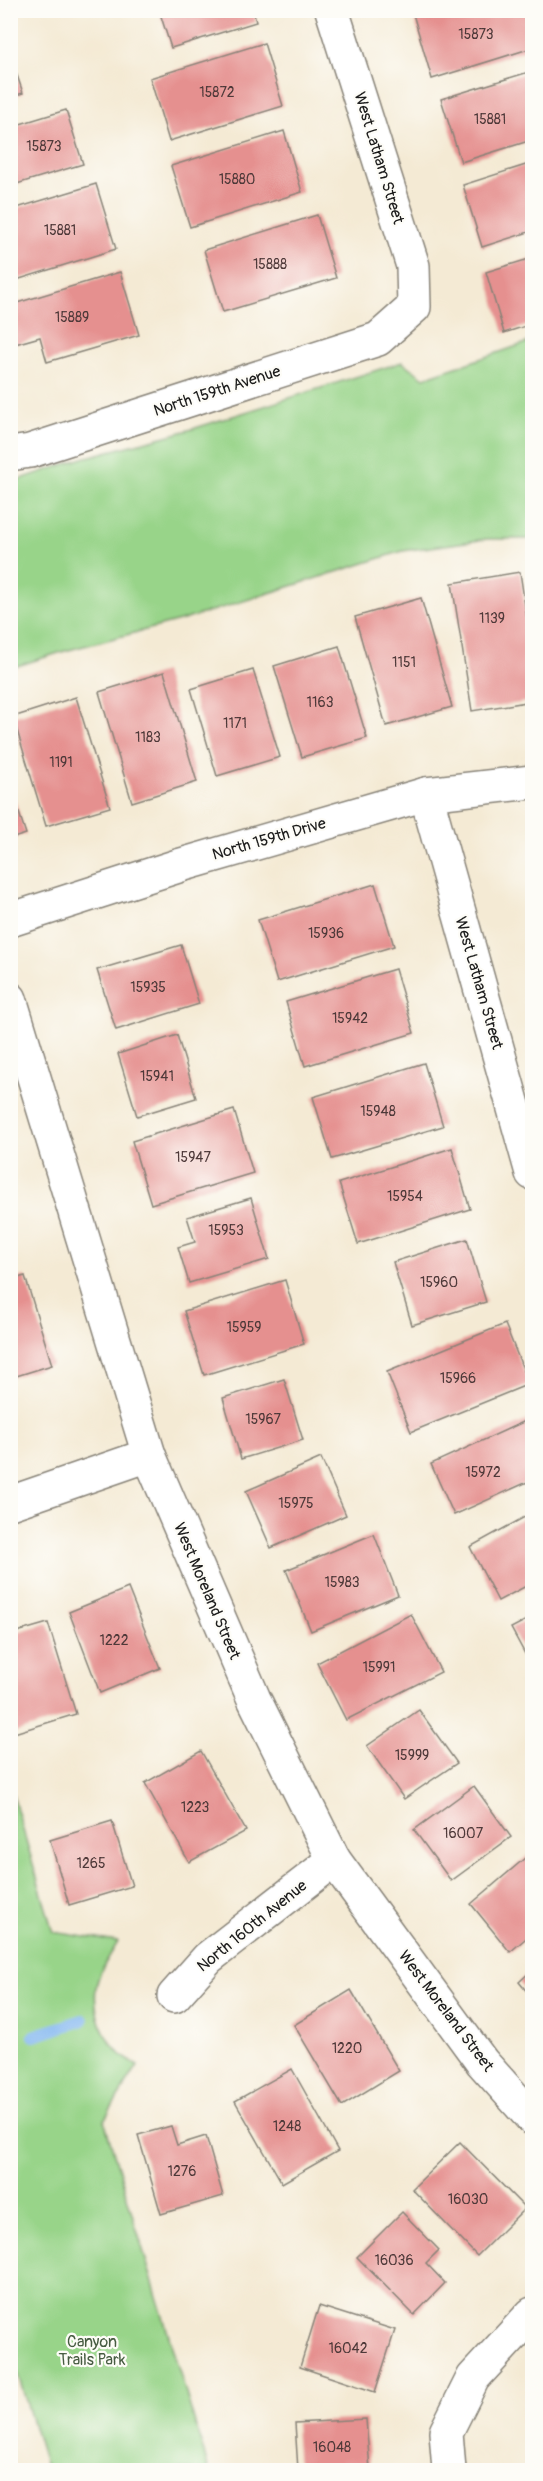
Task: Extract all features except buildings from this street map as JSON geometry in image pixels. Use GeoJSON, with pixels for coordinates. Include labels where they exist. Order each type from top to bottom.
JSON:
{"type":"FeatureCollection","features":[{"type":"Feature","properties":{"kind":"street","name":"West Latham Street"},"geometry":{"type":"LineString","coordinates":[[332,10],[413,266],[414,307]]}},
{"type":"Feature","properties":{"kind":"street","name":"North 159th Avenue"},"geometry":{"type":"LineString","coordinates":[[10,454],[30,451],[378,339],[414,307]]}},
{"type":"Feature","properties":{"kind":"street","name":"North 159th Drive"},"geometry":{"type":"LineString","coordinates":[[10,920],[181,865],[426,794],[532,782]]}},
{"type":"Feature","properties":{"kind":"street","name":"West Latham Street"},"geometry":{"type":"LineString","coordinates":[[426,794],[532,1173]]}},
{"type":"Feature","properties":{"kind":"street","name":"West Moreland Street"},"geometry":{"type":"LineString","coordinates":[[10,999],[149,1455],[254,1699],[334,1860],[482,2062],[532,2118]]}},
{"type":"Feature","properties":{"kind":"street"},"geometry":{"type":"LineString","coordinates":[[10,1503],[149,1455]]}},
{"type":"Feature","properties":{"kind":"street","name":"North 160th Avenue"},"geometry":{"type":"LineString","coordinates":[[174,1996],[208,1958],[334,1860]]}},
{"type":"Feature","properties":{"kind":"street"},"geometry":{"type":"LineString","coordinates":[[449,2470],[446,2432],[472,2378],[532,2314]]}},
{"type":"Feature","properties":{"kind":"green space"},"geometry":{"type":"Polygon","coordinates":[[[532,341],[532,539],[487,539],[403,551],[180,621],[65,651],[11,668],[11,478],[18,480],[83,458],[189,430],[402,362],[424,378],[532,341]]]}},
{"type":"Feature","properties":{"kind":"green space","name":"Canyon Trails Park"},"geometry":{"type":"Polygon","coordinates":[[[11,1789],[53,1932],[118,1942],[97,1982],[97,2011],[100,2023],[111,2044],[128,2060],[138,2065],[104,2120],[209,2470],[47,2470],[11,2352],[11,1789]]]}},
{"type":"Feature","properties":{"kind":"waterway"},"geometry":{"type":"LineString","coordinates":[[34,2036],[83,2020]]}}]}
